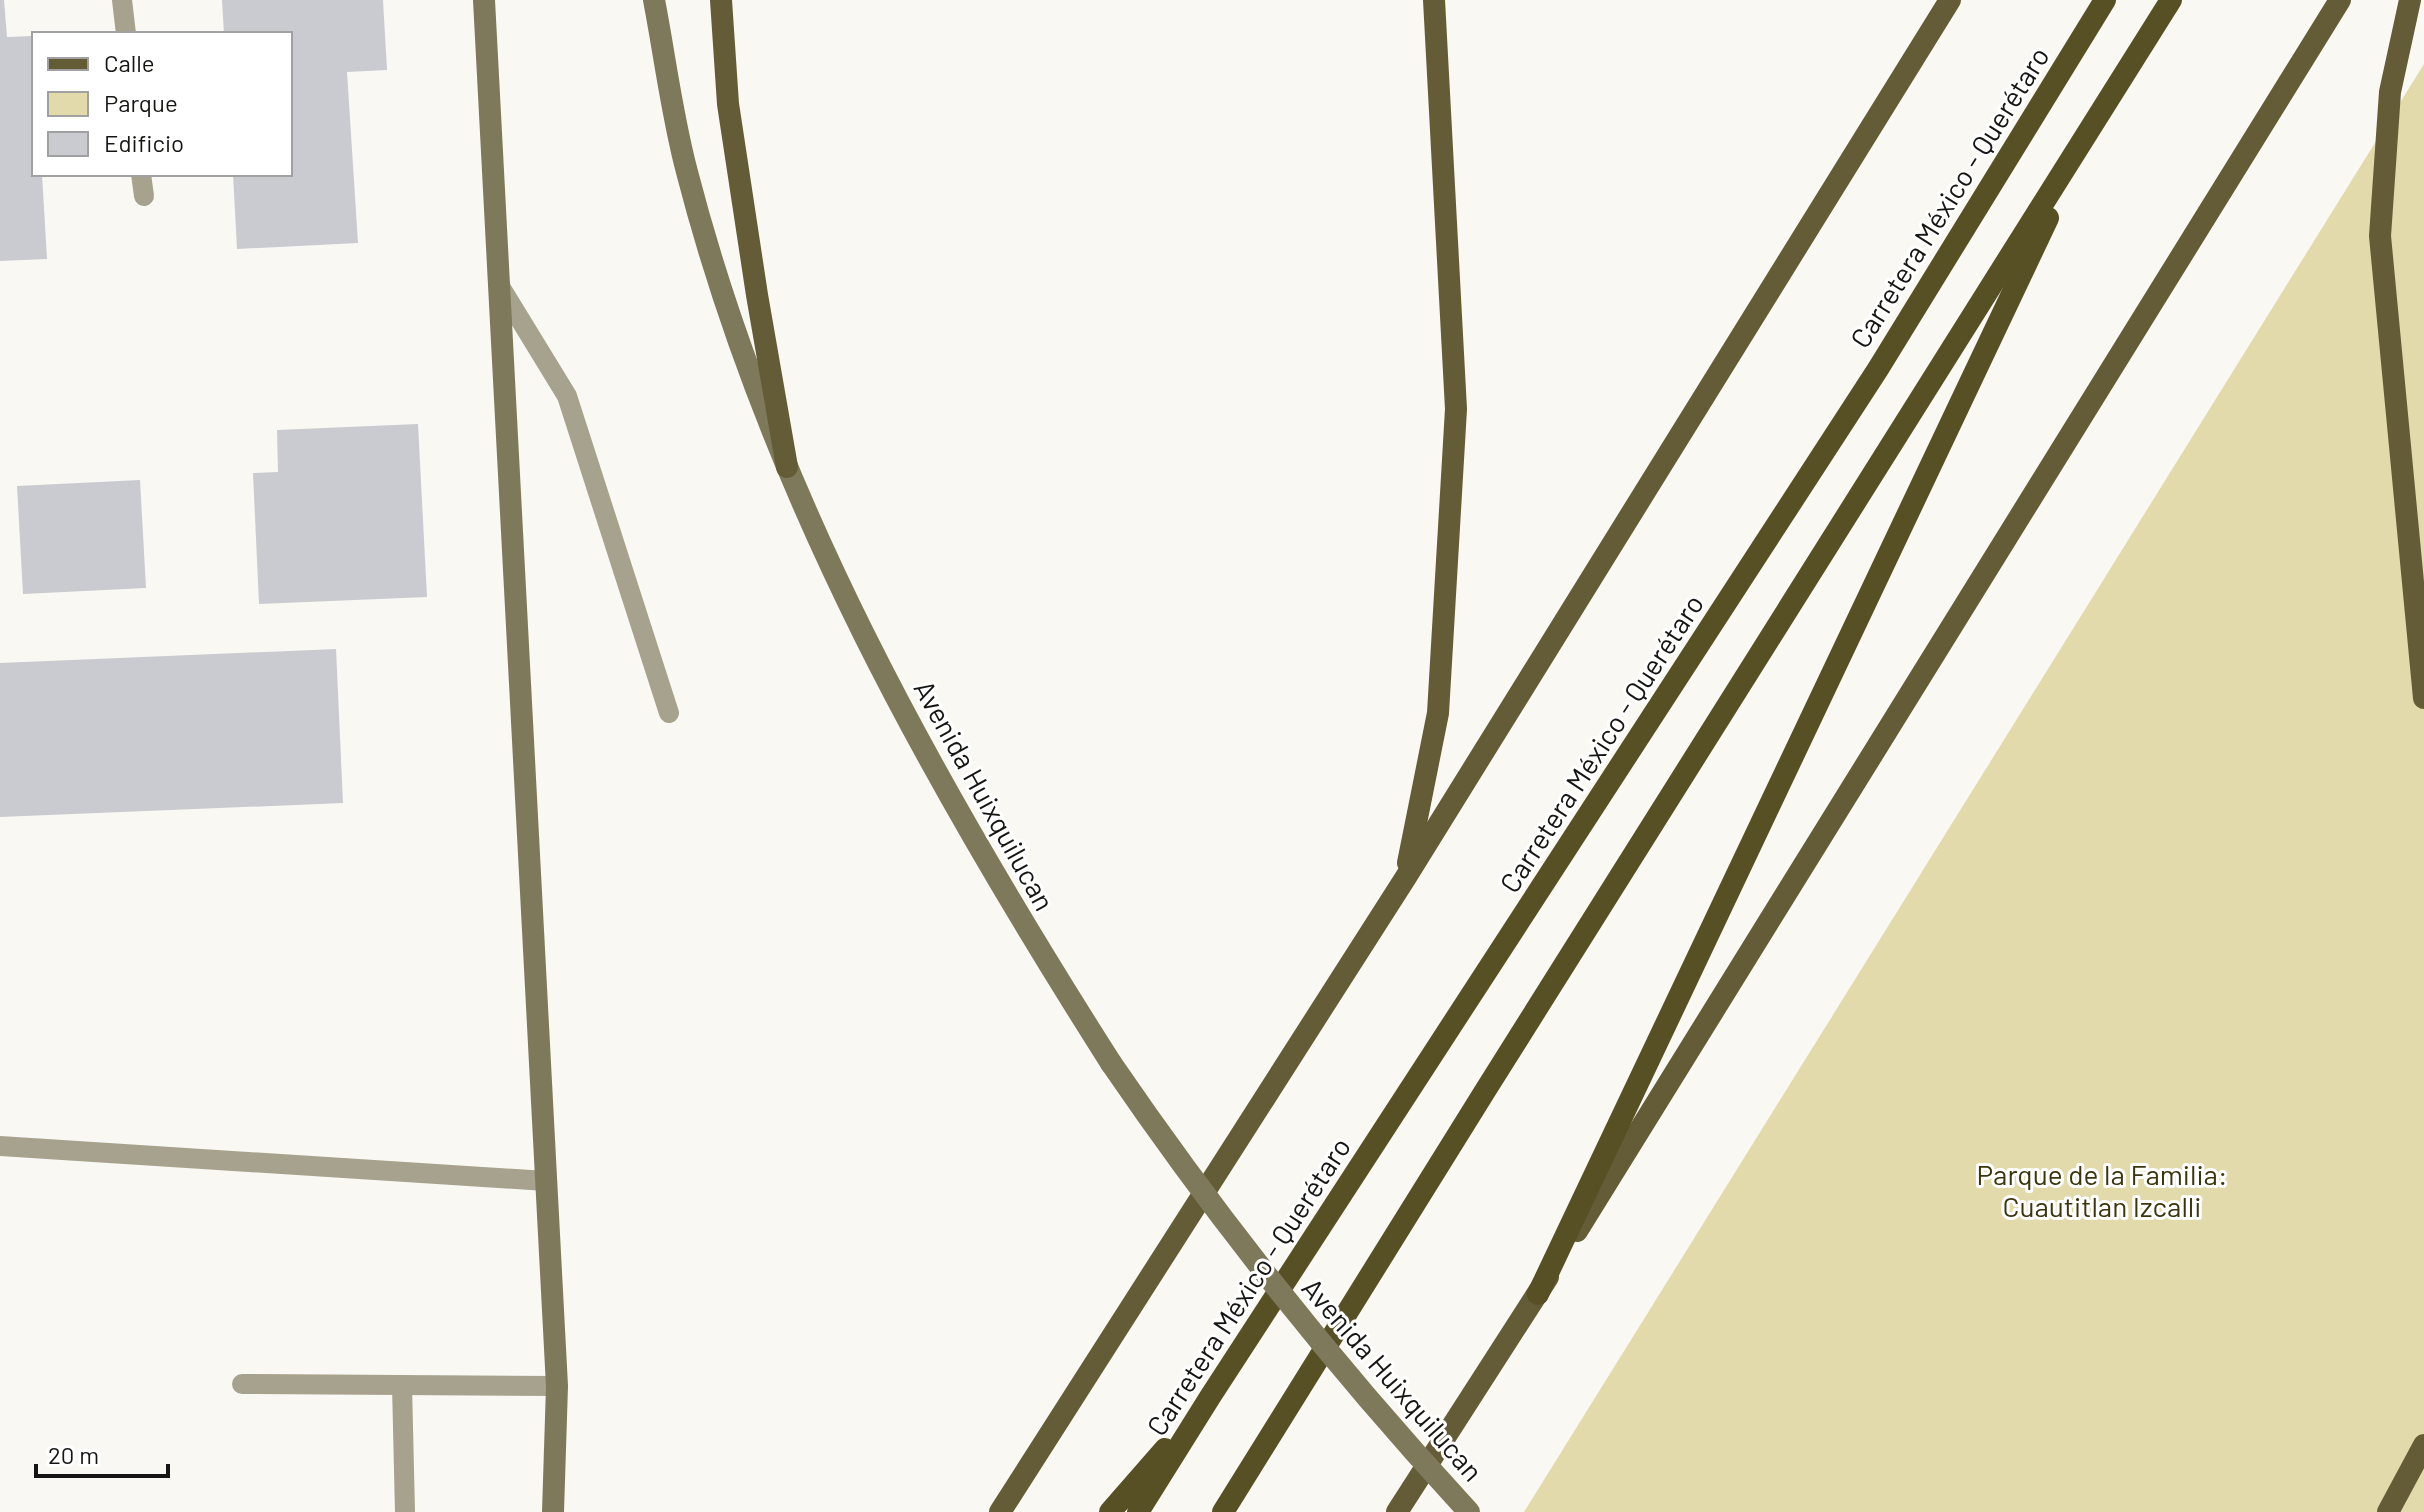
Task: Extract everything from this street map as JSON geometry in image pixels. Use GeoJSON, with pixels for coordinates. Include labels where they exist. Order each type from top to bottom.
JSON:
{"type":"FeatureCollection","features":[{"type":"Feature","properties":{"kind":"highway","name":"Carretera México - Querétaro"},"geometry":{"type":"LineString","coordinates":[[1138,1512],[1878,369],[2105,0]]}},
{"type":"Feature","properties":{"kind":"highway"},"geometry":{"type":"LineString","coordinates":[[1223,1512],[2171,0]]}},
{"type":"Feature","properties":{"kind":"highway"},"geometry":{"type":"LineString","coordinates":[[1538,1294],[2091,127]]}},
{"type":"Feature","properties":{"kind":"highway"},"geometry":{"type":"LineString","coordinates":[[1110,1512],[1210,1397]]}},
{"type":"Feature","properties":{"kind":"main road"},"geometry":{"type":"LineString","coordinates":[[484,0],[557,1386],[553,1512]]}},
{"type":"Feature","properties":{"kind":"main road","name":"Avenida Huixquilucan"},"geometry":{"type":"LineString","coordinates":[[654,0],[686,170],[749,369],[787,467],[877,664],[1019,919],[1111,1063],[1178,1160],[1294,1313],[1389,1425],[1469,1512]]}},
{"type":"Feature","properties":{"kind":"main road"},"geometry":{"type":"LineString","coordinates":[[721,0],[728,104],[787,467]]}},
{"type":"Feature","properties":{"kind":"main road"},"geometry":{"type":"LineString","coordinates":[[1406,877],[1438,713],[1456,409],[1434,0]]}},
{"type":"Feature","properties":{"kind":"main road"},"geometry":{"type":"LineString","coordinates":[[1000,1512],[1406,877],[1950,0]]}},
{"type":"Feature","properties":{"kind":"main road"},"geometry":{"type":"LineString","coordinates":[[1397,1512],[1538,1294],[2340,0]]}},
{"type":"Feature","properties":{"kind":"main road"},"geometry":{"type":"LineString","coordinates":[[2410,0],[2390,92],[2380,236],[2424,698]]}},
{"type":"Feature","properties":{"kind":"main road"},"geometry":{"type":"LineString","coordinates":[[2388,1512],[2424,1445]]}},
{"type":"Feature","properties":{"kind":"lane"},"geometry":{"type":"LineString","coordinates":[[122,0],[126,32]]}},
{"type":"Feature","properties":{"kind":"lane"},"geometry":{"type":"LineString","coordinates":[[141,176],[144,196]]}},
{"type":"Feature","properties":{"kind":"lane"},"geometry":{"type":"LineString","coordinates":[[499,285],[567,396],[669,713]]}},
{"type":"Feature","properties":{"kind":"lane"},"geometry":{"type":"LineString","coordinates":[[0,1146],[546,1181]]}},
{"type":"Feature","properties":{"kind":"lane"},"geometry":{"type":"LineString","coordinates":[[242,1384],[557,1386]]}},
{"type":"Feature","properties":{"kind":"lane"},"geometry":{"type":"LineString","coordinates":[[402,1385],[405,1512]]}},
{"type":"Feature","properties":{"kind":"green space","name":"Parque de la Familia: Cuautitlan Izcalli"},"geometry":{"type":"Polygon","coordinates":[[[2424,64],[2424,1512],[1524,1512],[2424,64]]]}},
{"type":"Feature","properties":{"kind":"building"},"geometry":{"type":"Polygon","coordinates":[[[0,0],[4,0],[7,37],[32,36],[32,176],[42,176],[47,259],[0,261],[0,0]]]}},
{"type":"Feature","properties":{"kind":"building"},"geometry":{"type":"Polygon","coordinates":[[[222,0],[383,0],[387,70],[347,72],[358,243],[237,249],[233,176],[292,176],[292,32],[224,32],[222,0]]]}},
{"type":"Feature","properties":{"kind":"building"},"geometry":{"type":"Polygon","coordinates":[[[418,424],[427,597],[259,604],[253,473],[278,472],[277,430],[418,424]]]}},
{"type":"Feature","properties":{"kind":"building"},"geometry":{"type":"Polygon","coordinates":[[[140,480],[146,588],[23,594],[17,486],[140,480]]]}},
{"type":"Feature","properties":{"kind":"building"},"geometry":{"type":"Polygon","coordinates":[[[336,649],[343,803],[0,817],[0,663],[336,649]]]}}]}
